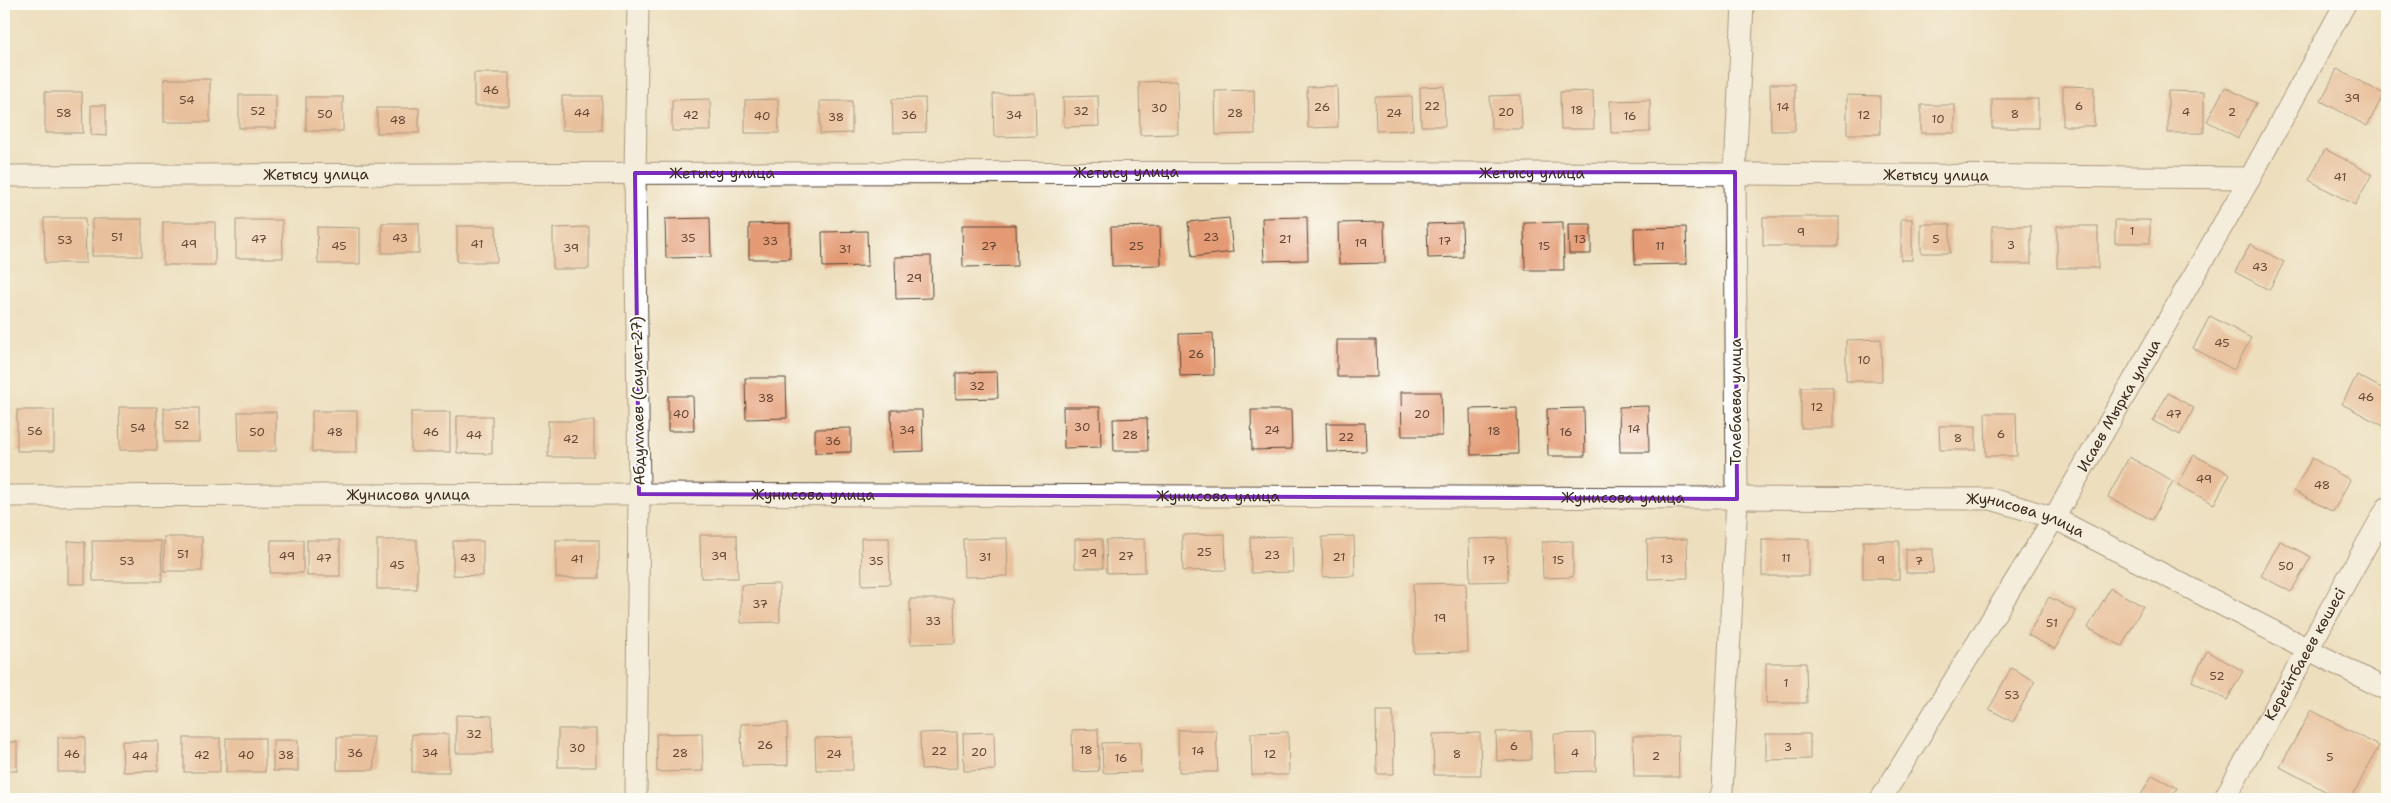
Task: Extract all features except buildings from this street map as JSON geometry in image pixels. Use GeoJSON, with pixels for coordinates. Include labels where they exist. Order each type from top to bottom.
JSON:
{"type":"FeatureCollection","features":[{"type":"Feature","properties":{"kind":"street","name":"Абдуллаев (Саулет-27)"},"geometry":{"type":"LineString","coordinates":[[636,799],[639,494],[635,173],[638,4]]}},
{"type":"Feature","properties":{"kind":"street","name":"Толебаева улица"},"geometry":{"type":"LineString","coordinates":[[1718,799],[1722,791],[1737,499],[1735,172],[1743,4]]}},
{"type":"Feature","properties":{"kind":"street","name":"Исаев Мырка улица"},"geometry":{"type":"LineString","coordinates":[[1881,799],[2054,518],[2250,178],[2345,4]]}},
{"type":"Feature","properties":{"kind":"street","name":"Жетысу улица"},"geometry":{"type":"LineString","coordinates":[[4,176],[635,173],[1735,172],[2250,178]]}},
{"type":"Feature","properties":{"kind":"street","name":"Жунисова улица"},"geometry":{"type":"LineString","coordinates":[[4,496],[639,494],[1991,499],[2054,518],[2387,690]]}},
{"type":"Feature","properties":{"kind":"street","name":"Керейтбаеев көшесі"},"geometry":{"type":"LineString","coordinates":[[2224,799],[2387,508]]}},
{"type":"Feature","properties":{"kind":"highlighted area"},"geometry":{"type":"Polygon","coordinates":[[[1735,172],[1737,499],[639,494],[635,173],[1735,172]]]}}]}
